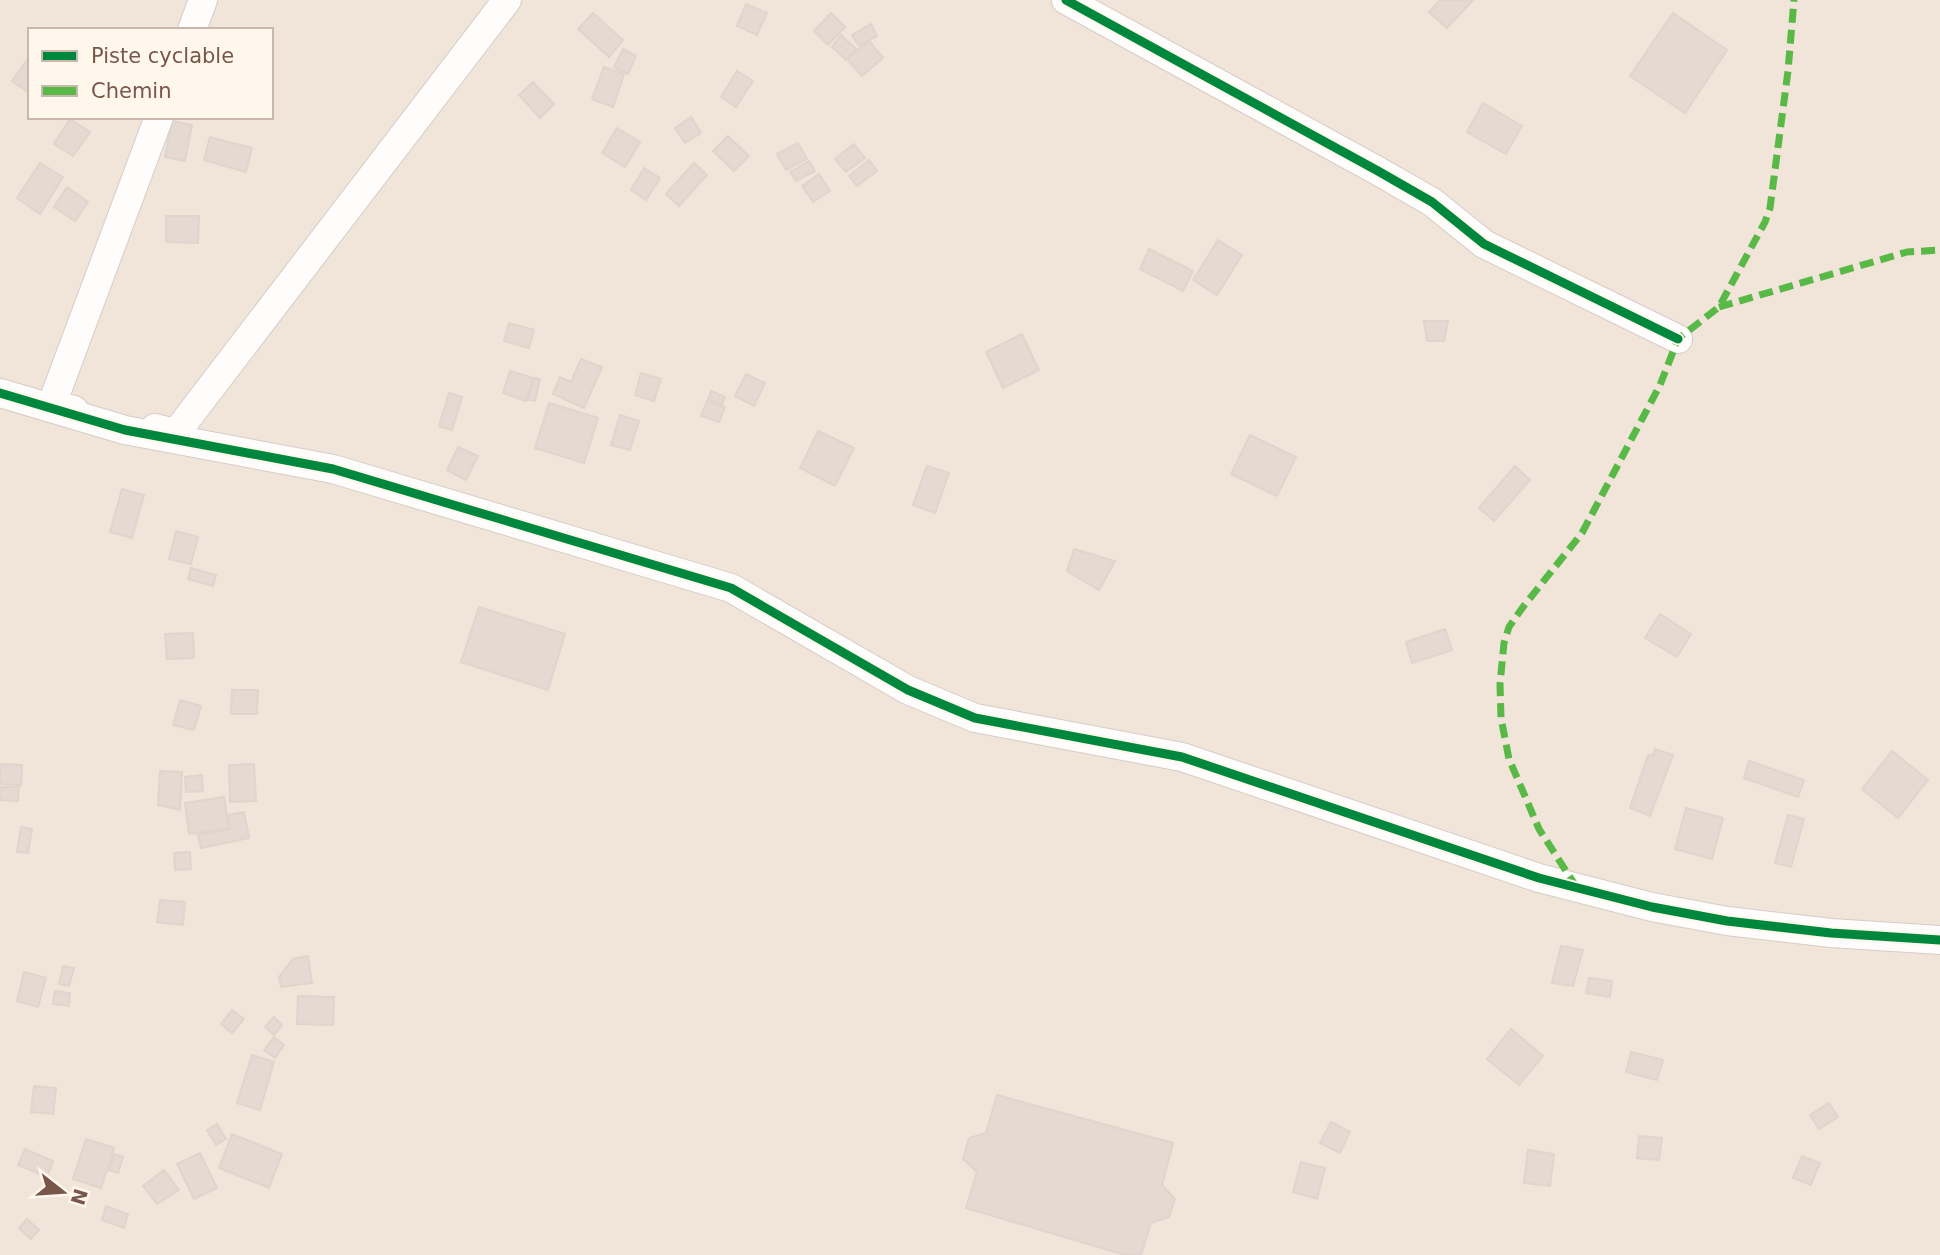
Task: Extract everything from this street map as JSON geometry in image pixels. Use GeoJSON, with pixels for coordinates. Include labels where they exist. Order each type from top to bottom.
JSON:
{"type":"FeatureCollection","features":[{"type":"Feature","properties":{"kind":"street"},"geometry":{"type":"LineString","coordinates":[[193,28],[203,0]]}},
{"type":"Feature","properties":{"kind":"street"},"geometry":{"type":"LineString","coordinates":[[158,119],[52,404],[176,433],[507,0]]}},
{"type":"Feature","properties":{"kind":"street"},"geometry":{"type":"LineString","coordinates":[[1066,0],[1432,202],[1484,244],[1678,339]]}},
{"type":"Feature","properties":{"kind":"street"},"geometry":{"type":"LineString","coordinates":[[0,393],[125,430],[333,469],[731,587],[908,690],[975,718],[1182,757],[1539,878],[1651,907],[1727,920],[1831,933],[1940,940]]}},
{"type":"Feature","properties":{"kind":"shaded area"},"geometry":{"type":"Polygon","coordinates":[[[0,0],[1940,0],[1940,1255],[0,1255],[0,0]]]}},
{"type":"Feature","properties":{"kind":"building"},"geometry":{"type":"Polygon","coordinates":[[[1440,0],[1473,0],[1447,28],[1429,12],[1440,0]]]}},
{"type":"Feature","properties":{"kind":"building"},"geometry":{"type":"Polygon","coordinates":[[[746,4],[767,13],[757,35],[737,26],[746,4]]]}},
{"type":"Feature","properties":{"kind":"building"},"geometry":{"type":"Polygon","coordinates":[[[593,13],[623,40],[609,57],[578,29],[593,13]]]}},
{"type":"Feature","properties":{"kind":"building"},"geometry":{"type":"Polygon","coordinates":[[[831,13],[845,27],[828,45],[814,31],[831,13]]]}},
{"type":"Feature","properties":{"kind":"building"},"geometry":{"type":"Polygon","coordinates":[[[1673,13],[1727,50],[1685,113],[1630,76],[1673,13]]]}},
{"type":"Feature","properties":{"kind":"building"},"geometry":{"type":"Polygon","coordinates":[[[871,24],[877,36],[859,46],[852,35],[871,24]]]}},
{"type":"Feature","properties":{"kind":"building"},"geometry":{"type":"Polygon","coordinates":[[[841,35],[856,49],[846,60],[832,47],[841,35]]]}},
{"type":"Feature","properties":{"kind":"building"},"geometry":{"type":"Polygon","coordinates":[[[869,41],[883,58],[862,76],[847,59],[869,41]]]}},
{"type":"Feature","properties":{"kind":"building"},"geometry":{"type":"Polygon","coordinates":[[[623,49],[636,56],[628,74],[614,67],[623,49]]]}},
{"type":"Feature","properties":{"kind":"building"},"geometry":{"type":"Polygon","coordinates":[[[27,60],[28,61],[28,92],[12,81],[27,60]]]}},
{"type":"Feature","properties":{"kind":"building"},"geometry":{"type":"Polygon","coordinates":[[[604,67],[624,74],[613,107],[592,99],[604,67]]]}},
{"type":"Feature","properties":{"kind":"building"},"geometry":{"type":"Polygon","coordinates":[[[737,71],[753,81],[736,107],[721,97],[737,71]]]}},
{"type":"Feature","properties":{"kind":"building"},"geometry":{"type":"Polygon","coordinates":[[[533,82],[554,104],[540,118],[519,95],[533,82]]]}},
{"type":"Feature","properties":{"kind":"building"},"geometry":{"type":"Polygon","coordinates":[[[1483,103],[1522,126],[1506,154],[1467,132],[1483,103]]]}},
{"type":"Feature","properties":{"kind":"building"},"geometry":{"type":"Polygon","coordinates":[[[691,117],[701,133],[685,143],[675,128],[691,117]]]}},
{"type":"Feature","properties":{"kind":"building"},"geometry":{"type":"Polygon","coordinates":[[[70,119],[90,132],[73,156],[54,144],[70,119]]]}},
{"type":"Feature","properties":{"kind":"building"},"geometry":{"type":"Polygon","coordinates":[[[172,121],[192,125],[185,161],[165,157],[172,121]]]}},
{"type":"Feature","properties":{"kind":"building"},"geometry":{"type":"Polygon","coordinates":[[[617,128],[640,142],[625,167],[602,153],[617,128]]]}},
{"type":"Feature","properties":{"kind":"building"},"geometry":{"type":"Polygon","coordinates":[[[728,136],[749,156],[734,171],[713,151],[728,136]]]}},
{"type":"Feature","properties":{"kind":"building"},"geometry":{"type":"Polygon","coordinates":[[[210,137],[252,148],[246,172],[204,160],[210,137]]]}},
{"type":"Feature","properties":{"kind":"building"},"geometry":{"type":"Polygon","coordinates":[[[798,143],[807,159],[786,170],[777,154],[798,143]]]}},
{"type":"Feature","properties":{"kind":"building"},"geometry":{"type":"Polygon","coordinates":[[[854,144],[865,158],[846,172],[835,159],[854,144]]]}},
{"type":"Feature","properties":{"kind":"building"},"geometry":{"type":"Polygon","coordinates":[[[869,160],[877,171],[857,186],[849,176],[869,160]]]}},
{"type":"Feature","properties":{"kind":"building"},"geometry":{"type":"Polygon","coordinates":[[[809,161],[815,171],[796,181],[790,172],[809,161]]]}},
{"type":"Feature","properties":{"kind":"building"},"geometry":{"type":"Polygon","coordinates":[[[40,163],[63,177],[40,214],[17,198],[40,163]]]}},
{"type":"Feature","properties":{"kind":"building"},"geometry":{"type":"Polygon","coordinates":[[[694,163],[707,175],[679,206],[666,194],[694,163]]]}},
{"type":"Feature","properties":{"kind":"building"},"geometry":{"type":"Polygon","coordinates":[[[644,168],[660,178],[646,200],[631,190],[644,168]]]}},
{"type":"Feature","properties":{"kind":"building"},"geometry":{"type":"Polygon","coordinates":[[[819,174],[830,191],[813,202],[802,186],[819,174]]]}},
{"type":"Feature","properties":{"kind":"building"},"geometry":{"type":"Polygon","coordinates":[[[67,187],[88,202],[75,221],[54,207],[67,187]]]}},
{"type":"Feature","properties":{"kind":"building"},"geometry":{"type":"Polygon","coordinates":[[[166,216],[199,216],[198,243],[166,242],[166,216]]]}},
{"type":"Feature","properties":{"kind":"building"},"geometry":{"type":"Polygon","coordinates":[[[1218,240],[1242,255],[1217,295],[1193,280],[1218,240]]]}},
{"type":"Feature","properties":{"kind":"building"},"geometry":{"type":"Polygon","coordinates":[[[1149,249],[1193,271],[1183,291],[1140,269],[1149,249]]]}},
{"type":"Feature","properties":{"kind":"building"},"geometry":{"type":"Polygon","coordinates":[[[1424,321],[1448,321],[1444,341],[1427,341],[1424,321]]]}},
{"type":"Feature","properties":{"kind":"building"},"geometry":{"type":"Polygon","coordinates":[[[509,323],[534,330],[529,348],[504,341],[509,323]]]}},
{"type":"Feature","properties":{"kind":"building"},"geometry":{"type":"Polygon","coordinates":[[[1022,334],[1039,370],[1003,388],[986,352],[1022,334]]]}},
{"type":"Feature","properties":{"kind":"building"},"geometry":{"type":"Polygon","coordinates":[[[581,359],[602,367],[584,408],[553,394],[560,377],[571,382],[581,359]]]}},
{"type":"Feature","properties":{"kind":"building"},"geometry":{"type":"Polygon","coordinates":[[[510,371],[533,378],[526,401],[503,393],[510,371]]]}},
{"type":"Feature","properties":{"kind":"building"},"geometry":{"type":"Polygon","coordinates":[[[641,373],[661,379],[654,401],[635,395],[641,373]]]}},
{"type":"Feature","properties":{"kind":"building"},"geometry":{"type":"Polygon","coordinates":[[[746,374],[765,383],[754,406],[735,396],[746,374]]]}},
{"type":"Feature","properties":{"kind":"building"},"geometry":{"type":"Polygon","coordinates":[[[534,378],[540,379],[535,401],[528,400],[534,378]]]}},
{"type":"Feature","properties":{"kind":"building"},"geometry":{"type":"Polygon","coordinates":[[[711,391],[725,397],[722,405],[708,400],[711,391]]]}},
{"type":"Feature","properties":{"kind":"building"},"geometry":{"type":"Polygon","coordinates":[[[449,393],[462,397],[452,430],[439,426],[449,393]]]}},
{"type":"Feature","properties":{"kind":"building"},"geometry":{"type":"Polygon","coordinates":[[[707,401],[725,407],[719,422],[701,416],[707,401]]]}},
{"type":"Feature","properties":{"kind":"building"},"geometry":{"type":"Polygon","coordinates":[[[549,403],[598,418],[584,463],[535,448],[549,403]]]}},
{"type":"Feature","properties":{"kind":"building"},"geometry":{"type":"Polygon","coordinates":[[[620,415],[639,421],[630,450],[611,445],[620,415]]]}},
{"type":"Feature","properties":{"kind":"building"},"geometry":{"type":"Polygon","coordinates":[[[818,431],[854,448],[835,486],[800,468],[818,431]]]}},
{"type":"Feature","properties":{"kind":"building"},"geometry":{"type":"Polygon","coordinates":[[[1250,435],[1296,457],[1277,496],[1231,474],[1250,435]]]}},
{"type":"Feature","properties":{"kind":"building"},"geometry":{"type":"Polygon","coordinates":[[[458,447],[478,456],[466,480],[447,470],[458,447]]]}},
{"type":"Feature","properties":{"kind":"building"},"geometry":{"type":"Polygon","coordinates":[[[927,466],[949,473],[935,513],[913,505],[927,466]]]}},
{"type":"Feature","properties":{"kind":"building"},"geometry":{"type":"Polygon","coordinates":[[[1515,466],[1530,480],[1494,521],[1479,508],[1515,466]]]}},
{"type":"Feature","properties":{"kind":"building"},"geometry":{"type":"Polygon","coordinates":[[[122,489],[144,495],[132,538],[110,532],[122,489]]]}},
{"type":"Feature","properties":{"kind":"building"},"geometry":{"type":"Polygon","coordinates":[[[176,531],[198,537],[191,564],[169,559],[176,531]]]}},
{"type":"Feature","properties":{"kind":"building"},"geometry":{"type":"Polygon","coordinates":[[[1074,549],[1115,561],[1099,590],[1067,571],[1074,549]]]}},
{"type":"Feature","properties":{"kind":"building"},"geometry":{"type":"Polygon","coordinates":[[[191,568],[216,575],[213,586],[188,579],[191,568]]]}},
{"type":"Feature","properties":{"kind":"building"},"geometry":{"type":"Polygon","coordinates":[[[479,607],[565,634],[548,690],[461,662],[479,607]]]}},
{"type":"Feature","properties":{"kind":"building"},"geometry":{"type":"Polygon","coordinates":[[[1660,614],[1691,634],[1677,657],[1645,638],[1660,614]]]}},
{"type":"Feature","properties":{"kind":"building"},"geometry":{"type":"Polygon","coordinates":[[[1445,629],[1452,650],[1412,663],[1406,642],[1445,629]]]}},
{"type":"Feature","properties":{"kind":"building"},"geometry":{"type":"Polygon","coordinates":[[[193,633],[194,658],[167,659],[165,634],[193,633]]]}},
{"type":"Feature","properties":{"kind":"building"},"geometry":{"type":"Polygon","coordinates":[[[232,690],[258,690],[257,714],[231,714],[232,690]]]}},
{"type":"Feature","properties":{"kind":"building"},"geometry":{"type":"Polygon","coordinates":[[[180,700],[201,706],[194,730],[173,725],[180,700]]]}},
{"type":"Feature","properties":{"kind":"building"},"geometry":{"type":"Polygon","coordinates":[[[1655,749],[1673,755],[1650,816],[1630,808],[1648,755],[1653,756],[1655,749]]]}},
{"type":"Feature","properties":{"kind":"building"},"geometry":{"type":"Polygon","coordinates":[[[1892,751],[1928,780],[1898,818],[1862,789],[1892,751]]]}},
{"type":"Feature","properties":{"kind":"building"},"geometry":{"type":"Polygon","coordinates":[[[1749,761],[1804,780],[1798,797],[1744,778],[1749,761]]]}},
{"type":"Feature","properties":{"kind":"building"},"geometry":{"type":"Polygon","coordinates":[[[0,764],[22,765],[21,785],[0,784],[0,764]]]}},
{"type":"Feature","properties":{"kind":"building"},"geometry":{"type":"Polygon","coordinates":[[[254,764],[256,801],[230,802],[229,765],[254,764]]]}},
{"type":"Feature","properties":{"kind":"building"},"geometry":{"type":"Polygon","coordinates":[[[160,771],[182,772],[180,810],[158,805],[160,771]]]}},
{"type":"Feature","properties":{"kind":"building"},"geometry":{"type":"Polygon","coordinates":[[[202,775],[203,791],[186,792],[185,777],[202,775]]]}},
{"type":"Feature","properties":{"kind":"building"},"geometry":{"type":"Polygon","coordinates":[[[0,787],[19,787],[18,801],[0,800],[0,787]]]}},
{"type":"Feature","properties":{"kind":"building"},"geometry":{"type":"Polygon","coordinates":[[[224,797],[229,829],[189,834],[185,803],[224,797]]]}},
{"type":"Feature","properties":{"kind":"building"},"geometry":{"type":"Polygon","coordinates":[[[1686,808],[1723,818],[1712,859],[1675,849],[1686,808]]]}},
{"type":"Feature","properties":{"kind":"building"},"geometry":{"type":"Polygon","coordinates":[[[244,812],[249,838],[201,848],[198,835],[230,829],[228,815],[244,812]]]}},
{"type":"Feature","properties":{"kind":"building"},"geometry":{"type":"Polygon","coordinates":[[[1788,815],[1804,819],[1791,867],[1775,863],[1788,815]]]}},
{"type":"Feature","properties":{"kind":"building"},"geometry":{"type":"Polygon","coordinates":[[[21,827],[32,829],[28,853],[17,852],[21,827]]]}},
{"type":"Feature","properties":{"kind":"building"},"geometry":{"type":"Polygon","coordinates":[[[190,852],[191,869],[175,870],[174,853],[190,852]]]}},
{"type":"Feature","properties":{"kind":"building"},"geometry":{"type":"Polygon","coordinates":[[[160,900],[185,902],[183,925],[157,922],[160,900]]]}},
{"type":"Feature","properties":{"kind":"building"},"geometry":{"type":"Polygon","coordinates":[[[1561,946],[1583,950],[1573,986],[1552,983],[1561,946]]]}},
{"type":"Feature","properties":{"kind":"building"},"geometry":{"type":"Polygon","coordinates":[[[308,956],[312,983],[281,987],[279,977],[293,959],[308,956]]]}},
{"type":"Feature","properties":{"kind":"building"},"geometry":{"type":"Polygon","coordinates":[[[63,966],[74,968],[69,986],[59,984],[63,966]]]}},
{"type":"Feature","properties":{"kind":"building"},"geometry":{"type":"Polygon","coordinates":[[[24,972],[46,978],[38,1007],[17,1001],[24,972]]]}},
{"type":"Feature","properties":{"kind":"building"},"geometry":{"type":"Polygon","coordinates":[[[1589,978],[1612,981],[1610,997],[1586,993],[1589,978]]]}},
{"type":"Feature","properties":{"kind":"building"},"geometry":{"type":"Polygon","coordinates":[[[55,991],[70,993],[69,1006],[53,1004],[55,991]]]}},
{"type":"Feature","properties":{"kind":"building"},"geometry":{"type":"Polygon","coordinates":[[[298,996],[334,997],[333,1025],[297,1024],[298,996]]]}},
{"type":"Feature","properties":{"kind":"building"},"geometry":{"type":"Polygon","coordinates":[[[232,1010],[244,1019],[232,1033],[221,1024],[232,1010]]]}},
{"type":"Feature","properties":{"kind":"building"},"geometry":{"type":"Polygon","coordinates":[[[274,1017],[282,1025],[274,1035],[265,1027],[274,1017]]]}},
{"type":"Feature","properties":{"kind":"building"},"geometry":{"type":"Polygon","coordinates":[[[1511,1029],[1543,1056],[1519,1085],[1487,1059],[1511,1029]]]}},
{"type":"Feature","properties":{"kind":"building"},"geometry":{"type":"Polygon","coordinates":[[[274,1037],[284,1045],[275,1058],[264,1050],[274,1037]]]}},
{"type":"Feature","properties":{"kind":"building"},"geometry":{"type":"Polygon","coordinates":[[[1631,1052],[1663,1060],[1657,1080],[1626,1072],[1631,1052]]]}},
{"type":"Feature","properties":{"kind":"building"},"geometry":{"type":"Polygon","coordinates":[[[252,1055],[274,1062],[260,1110],[237,1103],[252,1055]]]}},
{"type":"Feature","properties":{"kind":"building"},"geometry":{"type":"Polygon","coordinates":[[[34,1086],[56,1088],[53,1114],[31,1112],[34,1086]]]}},
{"type":"Feature","properties":{"kind":"building"},"geometry":{"type":"Polygon","coordinates":[[[997,1095],[1173,1143],[1162,1185],[1175,1199],[1169,1217],[1151,1223],[1141,1255],[1125,1255],[966,1208],[977,1172],[963,1159],[969,1138],[986,1133],[997,1095]]]}},
{"type":"Feature","properties":{"kind":"building"},"geometry":{"type":"Polygon","coordinates":[[[1829,1103],[1838,1117],[1819,1129],[1810,1115],[1829,1103]]]}},
{"type":"Feature","properties":{"kind":"building"},"geometry":{"type":"Polygon","coordinates":[[[1331,1122],[1350,1132],[1340,1153],[1320,1143],[1331,1122]]]}},
{"type":"Feature","properties":{"kind":"building"},"geometry":{"type":"Polygon","coordinates":[[[217,1124],[226,1139],[216,1145],[207,1130],[217,1124]]]}},
{"type":"Feature","properties":{"kind":"building"},"geometry":{"type":"Polygon","coordinates":[[[232,1134],[282,1154],[269,1188],[219,1168],[232,1134]]]}},
{"type":"Feature","properties":{"kind":"building"},"geometry":{"type":"Polygon","coordinates":[[[1639,1136],[1662,1138],[1659,1160],[1637,1158],[1639,1136]]]}},
{"type":"Feature","properties":{"kind":"building"},"geometry":{"type":"Polygon","coordinates":[[[86,1139],[114,1148],[101,1188],[73,1179],[86,1139]]]}},
{"type":"Feature","properties":{"kind":"building"},"geometry":{"type":"Polygon","coordinates":[[[25,1149],[53,1161],[47,1177],[18,1165],[25,1149]]]}},
{"type":"Feature","properties":{"kind":"building"},"geometry":{"type":"Polygon","coordinates":[[[1528,1150],[1554,1154],[1550,1186],[1524,1183],[1528,1150]]]}},
{"type":"Feature","properties":{"kind":"building"},"geometry":{"type":"Polygon","coordinates":[[[200,1153],[217,1188],[194,1199],[177,1164],[200,1153]]]}},
{"type":"Feature","properties":{"kind":"building"},"geometry":{"type":"Polygon","coordinates":[[[114,1154],[123,1157],[118,1173],[109,1170],[114,1154]]]}},
{"type":"Feature","properties":{"kind":"building"},"geometry":{"type":"Polygon","coordinates":[[[1802,1156],[1820,1163],[1811,1185],[1793,1178],[1802,1156]]]}},
{"type":"Feature","properties":{"kind":"building"},"geometry":{"type":"Polygon","coordinates":[[[1301,1162],[1325,1168],[1317,1199],[1293,1192],[1301,1162]]]}},
{"type":"Feature","properties":{"kind":"building"},"geometry":{"type":"Polygon","coordinates":[[[164,1170],[179,1190],[157,1204],[143,1186],[164,1170]]]}},
{"type":"Feature","properties":{"kind":"building"},"geometry":{"type":"Polygon","coordinates":[[[106,1206],[128,1214],[124,1228],[102,1220],[106,1206]]]}},
{"type":"Feature","properties":{"kind":"building"},"geometry":{"type":"Polygon","coordinates":[[[27,1219],[39,1230],[31,1239],[19,1228],[27,1219]]]}},
{"type":"Feature","properties":{"kind":"marked path"},"geometry":{"type":"LineString","coordinates":[[1577,888],[1539,829],[1509,759],[1501,718],[1500,684],[1504,643],[1509,627],[1523,607],[1582,533],[1660,385],[1678,339],[1719,307],[1765,222],[1770,208],[1788,71],[1794,0]]}},
{"type":"Feature","properties":{"kind":"marked path"},"geometry":{"type":"LineString","coordinates":[[1719,307],[1907,252],[1940,250]]}},
{"type":"Feature","properties":{"kind":"cycle path"},"geometry":{"type":"LineString","coordinates":[[1066,0],[1432,202],[1484,244],[1678,339]]}},
{"type":"Feature","properties":{"kind":"cycle path"},"geometry":{"type":"LineString","coordinates":[[0,393],[125,430],[333,469],[731,588],[908,690],[975,718],[1182,757],[1539,878],[1652,907],[1727,921],[1831,933],[1940,940]]}}]}
